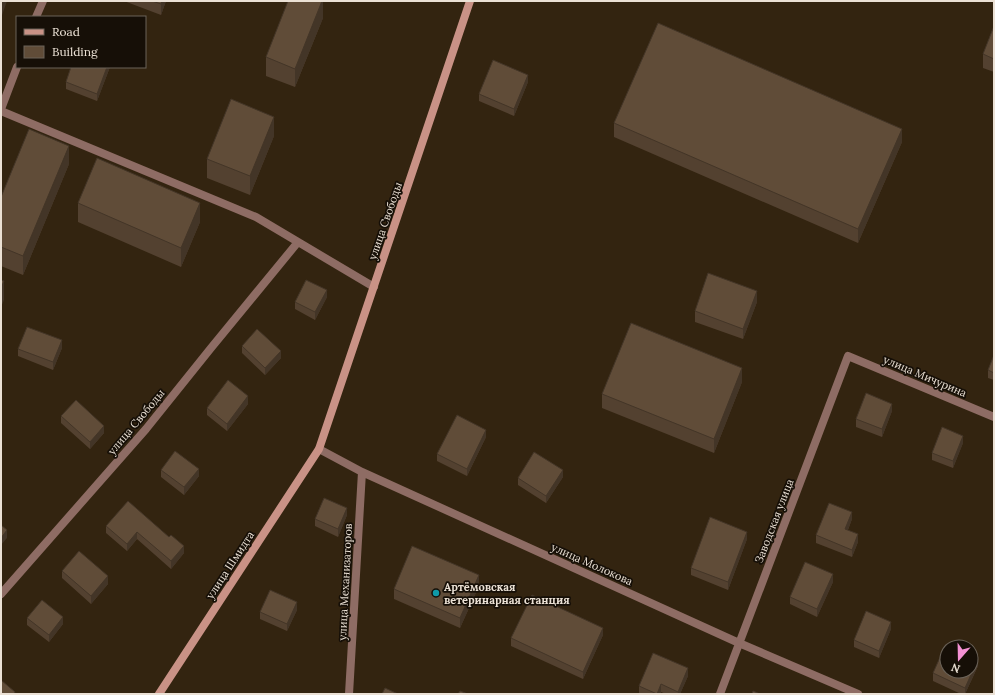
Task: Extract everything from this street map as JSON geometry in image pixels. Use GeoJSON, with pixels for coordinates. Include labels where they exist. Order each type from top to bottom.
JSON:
{"type":"FeatureCollection","features":[{"type":"Feature","properties":{"kind":"street"},"geometry":{"type":"LineString","coordinates":[[36,16],[43,1]]}},
{"type":"Feature","properties":{"kind":"street","name":"улица Свободы"},"geometry":{"type":"LineString","coordinates":[[319,449],[470,1]]}},
{"type":"Feature","properties":{"kind":"street"},"geometry":{"type":"LineString","coordinates":[[17,68],[1,110],[256,217],[374,287]]}},
{"type":"Feature","properties":{"kind":"street","name":"улица Свободы"},"geometry":{"type":"LineString","coordinates":[[1,594],[146,429],[298,242]]}},
{"type":"Feature","properties":{"kind":"street","name":"улица Мичурина"},"geometry":{"type":"LineString","coordinates":[[848,356],[994,417]]}},
{"type":"Feature","properties":{"kind":"street","name":"Заводская улица"},"geometry":{"type":"LineString","coordinates":[[720,694],[848,356]]}},
{"type":"Feature","properties":{"kind":"street","name":"улица Молокова"},"geometry":{"type":"LineString","coordinates":[[319,449],[362,472],[739,643],[858,694]]}},
{"type":"Feature","properties":{"kind":"street","name":"улица Шмидта"},"geometry":{"type":"LineString","coordinates":[[159,694],[319,449]]}},
{"type":"Feature","properties":{"kind":"street","name":"улица Механизаторов"},"geometry":{"type":"LineString","coordinates":[[349,694],[362,472]]}},
{"type":"Feature","properties":{"kind":"building"},"geometry":{"type":"Polygon","coordinates":[[[152,1],[162,1],[161,4],[152,1]]]}},
{"type":"Feature","properties":{"kind":"building"},"geometry":{"type":"Polygon","coordinates":[[[288,1],[322,1],[295,69],[266,57],[288,1]]]}},
{"type":"Feature","properties":{"kind":"building"},"geometry":{"type":"Polygon","coordinates":[[[658,23],[902,129],[858,229],[614,123],[658,23]]]}},
{"type":"Feature","properties":{"kind":"building"},"geometry":{"type":"Polygon","coordinates":[[[994,26],[994,59],[983,54],[994,26]]]}},
{"type":"Feature","properties":{"kind":"building"},"geometry":{"type":"Polygon","coordinates":[[[493,60],[528,75],[514,109],[479,94],[493,60]]]}},
{"type":"Feature","properties":{"kind":"building"},"geometry":{"type":"Polygon","coordinates":[[[71,68],[107,68],[97,94],[66,82],[71,68]]]}},
{"type":"Feature","properties":{"kind":"building"},"geometry":{"type":"Polygon","coordinates":[[[231,99],[274,117],[250,176],[207,159],[231,99]]]}},
{"type":"Feature","properties":{"kind":"building"},"geometry":{"type":"Polygon","coordinates":[[[29,129],[69,146],[23,256],[1,247],[1,197],[29,129]]]}},
{"type":"Feature","properties":{"kind":"building"},"geometry":{"type":"Polygon","coordinates":[[[97,158],[200,203],[181,248],[78,203],[97,158]]]}},
{"type":"Feature","properties":{"kind":"building"},"geometry":{"type":"Polygon","coordinates":[[[708,273],[757,291],[743,329],[695,311],[708,273]]]}},
{"type":"Feature","properties":{"kind":"building"},"geometry":{"type":"Polygon","coordinates":[[[1,280],[4,281],[1,288],[1,280]]]}},
{"type":"Feature","properties":{"kind":"building"},"geometry":{"type":"Polygon","coordinates":[[[306,280],[327,290],[315,312],[295,302],[306,280]]]}},
{"type":"Feature","properties":{"kind":"building"},"geometry":{"type":"Polygon","coordinates":[[[631,323],[742,368],[714,439],[602,394],[631,323]]]}},
{"type":"Feature","properties":{"kind":"building"},"geometry":{"type":"Polygon","coordinates":[[[27,327],[62,340],[53,362],[18,349],[27,327]]]}},
{"type":"Feature","properties":{"kind":"building"},"geometry":{"type":"Polygon","coordinates":[[[257,329],[281,351],[265,368],[242,346],[257,329]]]}},
{"type":"Feature","properties":{"kind":"building"},"geometry":{"type":"Polygon","coordinates":[[[994,355],[994,373],[988,370],[994,355]]]}},
{"type":"Feature","properties":{"kind":"building"},"geometry":{"type":"Polygon","coordinates":[[[228,380],[248,396],[227,424],[207,408],[228,380]]]}},
{"type":"Feature","properties":{"kind":"building"},"geometry":{"type":"Polygon","coordinates":[[[866,393],[892,404],[882,429],[856,419],[866,393]]]}},
{"type":"Feature","properties":{"kind":"building"},"geometry":{"type":"Polygon","coordinates":[[[76,400],[104,426],[90,442],[61,416],[76,400]]]}},
{"type":"Feature","properties":{"kind":"building"},"geometry":{"type":"Polygon","coordinates":[[[457,415],[486,430],[467,469],[437,454],[457,415]]]}},
{"type":"Feature","properties":{"kind":"building"},"geometry":{"type":"Polygon","coordinates":[[[942,427],[963,436],[953,461],[932,453],[942,427]]]}},
{"type":"Feature","properties":{"kind":"building"},"geometry":{"type":"Polygon","coordinates":[[[175,451],[199,469],[184,487],[161,470],[175,451]]]}},
{"type":"Feature","properties":{"kind":"building"},"geometry":{"type":"Polygon","coordinates":[[[534,452],[563,470],[546,496],[518,478],[534,452]]]}},
{"type":"Feature","properties":{"kind":"building"},"geometry":{"type":"Polygon","coordinates":[[[324,498],[347,508],[338,529],[315,519],[324,498]]]}},
{"type":"Feature","properties":{"kind":"building"},"geometry":{"type":"Polygon","coordinates":[[[128,501],[169,537],[171,535],[184,546],[171,561],[137,532],[127,544],[106,526],[128,501]]]}},
{"type":"Feature","properties":{"kind":"building"},"geometry":{"type":"Polygon","coordinates":[[[829,503],[852,512],[845,529],[858,534],[852,550],[816,535],[829,503]]]}},
{"type":"Feature","properties":{"kind":"building"},"geometry":{"type":"Polygon","coordinates":[[[710,517],[747,532],[728,582],[691,568],[710,517]]]}},
{"type":"Feature","properties":{"kind":"building"},"geometry":{"type":"Polygon","coordinates":[[[1,525],[7,530],[1,538],[1,525]]]}},
{"type":"Feature","properties":{"kind":"building","name":"Артёмовская ветеринарная станция"},"geometry":{"type":"Polygon","coordinates":[[[412,546],[479,575],[460,618],[394,589],[412,546]]]}},
{"type":"Feature","properties":{"kind":"building"},"geometry":{"type":"Polygon","coordinates":[[[79,551],[108,576],[91,596],[62,571],[79,551]]]}},
{"type":"Feature","properties":{"kind":"building"},"geometry":{"type":"Polygon","coordinates":[[[805,562],[833,574],[817,609],[790,597],[805,562]]]}},
{"type":"Feature","properties":{"kind":"building"},"geometry":{"type":"Polygon","coordinates":[[[270,590],[297,602],[287,624],[260,612],[270,590]]]}},
{"type":"Feature","properties":{"kind":"building"},"geometry":{"type":"Polygon","coordinates":[[[532,595],[603,628],[583,672],[511,638],[532,595]]]}},
{"type":"Feature","properties":{"kind":"building"},"geometry":{"type":"Polygon","coordinates":[[[42,600],[63,617],[49,635],[27,618],[42,600]]]}},
{"type":"Feature","properties":{"kind":"building"},"geometry":{"type":"Polygon","coordinates":[[[866,611],[891,622],[879,651],[854,640],[866,611]]]}},
{"type":"Feature","properties":{"kind":"building"},"geometry":{"type":"Polygon","coordinates":[[[653,653],[688,668],[678,692],[661,684],[657,694],[639,686],[653,653]]]}},
{"type":"Feature","properties":{"kind":"building"},"geometry":{"type":"Polygon","coordinates":[[[939,660],[939,676],[933,673],[939,660]]]}},
{"type":"Feature","properties":{"kind":"building"},"geometry":{"type":"Polygon","coordinates":[[[946,679],[969,679],[965,688],[946,679]]]}},
{"type":"Feature","properties":{"kind":"building"},"geometry":{"type":"Polygon","coordinates":[[[1,680],[15,692],[14,694],[1,694],[1,680]]]}},
{"type":"Feature","properties":{"kind":"building"},"geometry":{"type":"Polygon","coordinates":[[[385,688],[398,694],[382,694],[385,688]]]}},
{"type":"Feature","properties":{"kind":"building"},"geometry":{"type":"Polygon","coordinates":[[[460,691],[468,694],[458,694],[460,691]]]}},
{"type":"Feature","properties":{"kind":"building"},"geometry":{"type":"Polygon","coordinates":[[[753,691],[760,694],[752,694],[753,691]]]}},
{"type":"Feature","properties":{"kind":"place","name":"Артёмовская ветеринарная станция"},"geometry":{"type":"Point","coordinates":[436,593]}}]}
